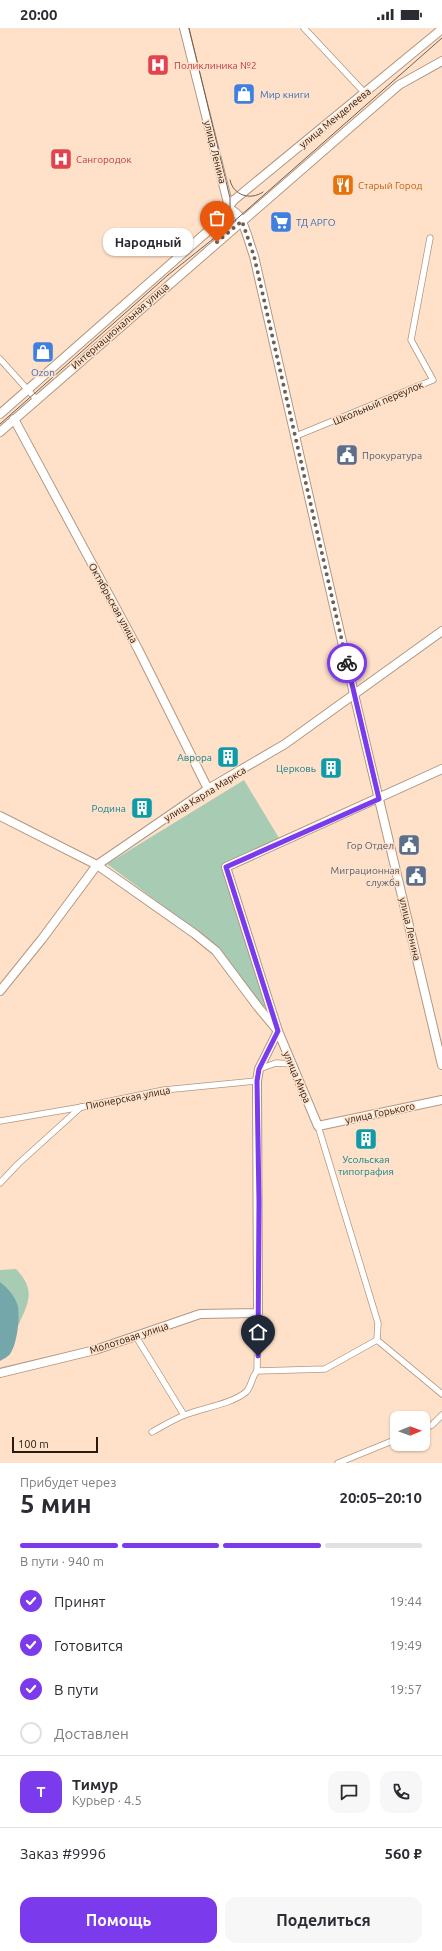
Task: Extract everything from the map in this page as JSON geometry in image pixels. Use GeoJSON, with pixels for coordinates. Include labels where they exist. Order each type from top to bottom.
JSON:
{"type":"FeatureCollection","features":[{"type":"Feature","properties":{"kind":"street","name":"улица Ленина"},"geometry":{"type":"LineString","coordinates":[[184,28],[230,210],[238,214],[242,221],[254,256],[354,694],[442,1065]]}},
{"type":"Feature","properties":{"kind":"street"},"geometry":{"type":"LineString","coordinates":[[304,28],[361,89]]}},
{"type":"Feature","properties":{"kind":"street","name":"улица Менделеева"},"geometry":{"type":"LineString","coordinates":[[229,206],[234,200],[442,29]]}},
{"type":"Feature","properties":{"kind":"street","name":"улица Менделеева"},"geometry":{"type":"LineString","coordinates":[[242,221],[399,85],[442,61]]}},
{"type":"Feature","properties":{"kind":"street","name":"Интернациональная улица"},"geometry":{"type":"LineString","coordinates":[[0,414],[208,231],[229,206]]}},
{"type":"Feature","properties":{"kind":"street","name":"Интернациональная улица"},"geometry":{"type":"LineString","coordinates":[[0,432],[36,399],[242,221]]}},
{"type":"Feature","properties":{"kind":"street","name":"Школьный переулок"},"geometry":{"type":"LineString","coordinates":[[296,436],[433,380],[411,340],[430,238]]}},
{"type":"Feature","properties":{"kind":"street"},"geometry":{"type":"LineString","coordinates":[[0,359],[36,399]]}},
{"type":"Feature","properties":{"kind":"street","name":"Октябрьская улица"},"geometry":{"type":"LineString","coordinates":[[14,419],[138,649],[208,790]]}},
{"type":"Feature","properties":{"kind":"street","name":"улица Карла Маркса"},"geometry":{"type":"LineString","coordinates":[[0,991],[42,939],[97,865],[208,790],[285,744],[442,631]]}},
{"type":"Feature","properties":{"kind":"street"},"geometry":{"type":"LineString","coordinates":[[379,799],[442,769]]}},
{"type":"Feature","properties":{"kind":"street","name":"улица Мира"},"geometry":{"type":"LineString","coordinates":[[318,1126],[278,1031],[226,867],[379,799]]}},
{"type":"Feature","properties":{"kind":"street"},"geometry":{"type":"LineString","coordinates":[[0,816],[97,865],[216,951],[258,1008],[278,1031],[259,1069],[257,1081],[257,1371],[253,1376],[250,1387],[245,1393],[218,1405],[184,1415],[152,1432]]}},
{"type":"Feature","properties":{"kind":"street"},"geometry":{"type":"LineString","coordinates":[[259,1069],[276,1063],[293,1064]]}},
{"type":"Feature","properties":{"kind":"street","name":"Пионерская улица"},"geometry":{"type":"LineString","coordinates":[[0,1121],[82,1107],[164,1090],[257,1081]]}},
{"type":"Feature","properties":{"kind":"street","name":"улица Горького"},"geometry":{"type":"LineString","coordinates":[[318,1126],[442,1100]]}},
{"type":"Feature","properties":{"kind":"street"},"geometry":{"type":"LineString","coordinates":[[0,1183],[18,1164],[82,1107]]}},
{"type":"Feature","properties":{"kind":"street"},"geometry":{"type":"LineString","coordinates":[[318,1126],[378,1323],[377,1340]]}},
{"type":"Feature","properties":{"kind":"street","name":"Молотовая улица"},"geometry":{"type":"LineString","coordinates":[[0,1374],[95,1350],[200,1314],[258,1313]]}},
{"type":"Feature","properties":{"kind":"street"},"geometry":{"type":"LineString","coordinates":[[135,1336],[184,1415]]}},
{"type":"Feature","properties":{"kind":"street"},"geometry":{"type":"LineString","coordinates":[[257,1371],[326,1369],[377,1340]]}},
{"type":"Feature","properties":{"kind":"street"},"geometry":{"type":"LineString","coordinates":[[377,1340],[442,1394]]}},
{"type":"Feature","properties":{"kind":"street"},"geometry":{"type":"LineString","coordinates":[[430,1426],[442,1415]]}},
{"type":"Feature","properties":{"kind":"street"},"geometry":{"type":"LineString","coordinates":[[338,1463],[390,1442]]}},
{"type":"Feature","properties":{"kind":"green space"},"geometry":{"type":"Polygon","coordinates":[[[244,780],[279,838],[221,865],[268,1005],[261,1008],[218,947],[107,864],[244,780]]]}},
{"type":"Feature","properties":{"kind":"green space"},"geometry":{"type":"Polygon","coordinates":[[[16,1269],[26,1283],[29,1296],[18,1326],[18,1312],[13,1296],[6,1287],[0,1283],[0,1270],[16,1269]]]}},
{"type":"Feature","properties":{"kind":"water"},"geometry":{"type":"Polygon","coordinates":[[[0,1282],[14,1296],[18,1307],[19,1318],[16,1338],[12,1350],[8,1356],[0,1361],[0,1282]]]}},
{"type":"Feature","properties":{"kind":"tram line"},"geometry":{"type":"LineString","coordinates":[[189,28],[230,198],[230,213],[223,227]]}},
{"type":"Feature","properties":{"kind":"tram line"},"geometry":{"type":"LineString","coordinates":[[0,424],[168,275],[223,231],[442,38]]}},
{"type":"Feature","properties":{"kind":"tram line"},"geometry":{"type":"LineString","coordinates":[[230,180],[238,193],[243,195],[253,196],[263,192]]}},
{"type":"Feature","properties":{"kind":"way so far"},"geometry":{"type":"LineString","coordinates":[[217,242],[242,221],[254,256],[347,663]]}},
{"type":"Feature","properties":{"kind":"place","name":"Поликлиника №2"},"geometry":{"type":"Point","coordinates":[158,65]}},
{"type":"Feature","properties":{"kind":"place","name":"Мир книги"},"geometry":{"type":"Point","coordinates":[244,94]}},
{"type":"Feature","properties":{"kind":"place","name":"Сангородок"},"geometry":{"type":"Point","coordinates":[61,159]}},
{"type":"Feature","properties":{"kind":"place","name":"Старый Город"},"geometry":{"type":"Point","coordinates":[343,185]}},
{"type":"Feature","properties":{"kind":"place","name":"ТД АРГО"},"geometry":{"type":"Point","coordinates":[281,222]}},
{"type":"Feature","properties":{"kind":"place","name":"Народный"},"geometry":{"type":"Point","coordinates":[217,242]}},
{"type":"Feature","properties":{"kind":"place","name":"Ozon"},"geometry":{"type":"Point","coordinates":[43,352]}},
{"type":"Feature","properties":{"kind":"place","name":"Прокуратура"},"geometry":{"type":"Point","coordinates":[347,455]}},
{"type":"Feature","properties":{"kind":"place","name":"Аврора"},"geometry":{"type":"Point","coordinates":[228,757]}},
{"type":"Feature","properties":{"kind":"place","name":"Церковь"},"geometry":{"type":"Point","coordinates":[331,768]}},
{"type":"Feature","properties":{"kind":"place","name":"Родина"},"geometry":{"type":"Point","coordinates":[142,808]}},
{"type":"Feature","properties":{"kind":"place","name":"Гор Отдел"},"geometry":{"type":"Point","coordinates":[409,845]}},
{"type":"Feature","properties":{"kind":"place","name":"Миграционная служба"},"geometry":{"type":"Point","coordinates":[416,876]}},
{"type":"Feature","properties":{"kind":"place","name":"Усольская типография"},"geometry":{"type":"Point","coordinates":[366,1139]}},
{"type":"Feature","properties":{"kind":"route"},"geometry":{"type":"LineString","coordinates":[[258,1356],[259,1202],[257,1081],[259,1069],[278,1031],[226,867],[379,799],[347,663]]}}]}
